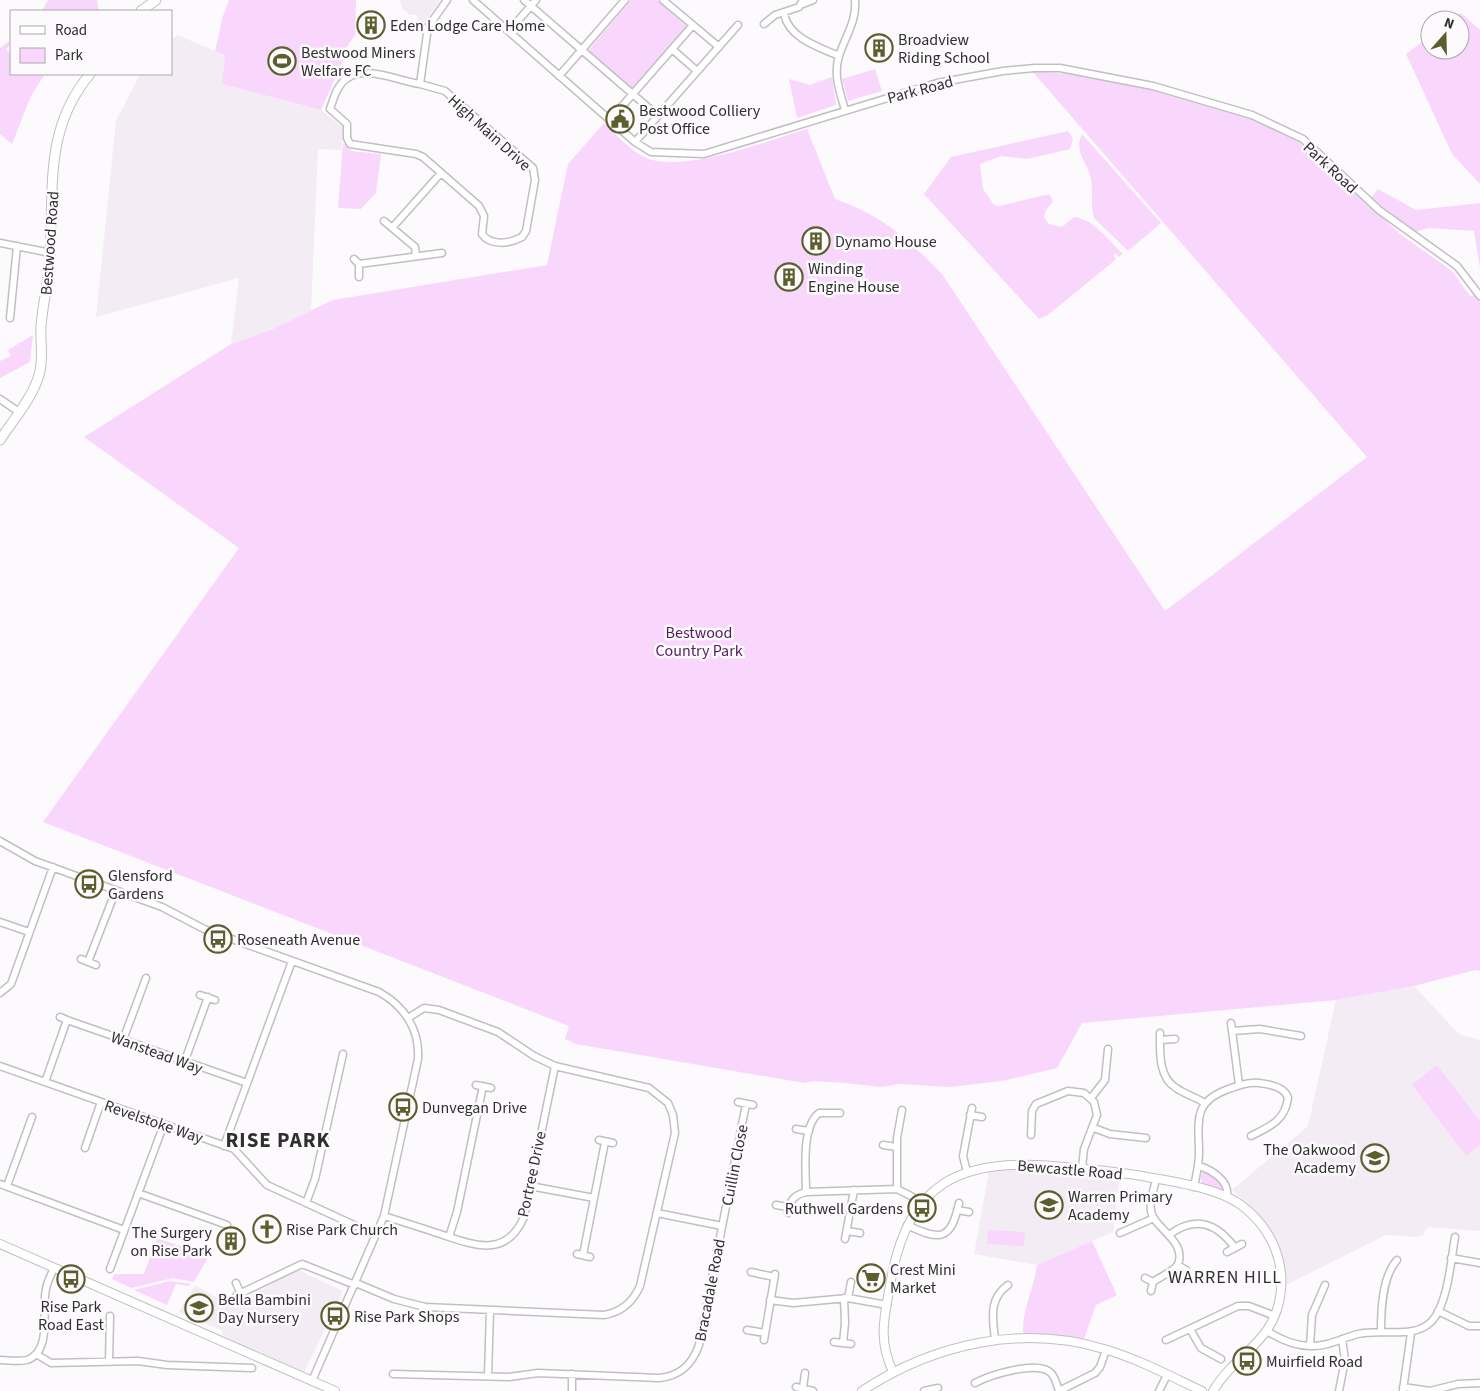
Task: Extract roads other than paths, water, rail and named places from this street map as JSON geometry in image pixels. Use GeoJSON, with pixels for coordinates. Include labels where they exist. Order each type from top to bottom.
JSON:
{"type":"FeatureCollection","features":[{"type":"Feature","properties":{"kind":"main road"},"geometry":{"type":"LineString","coordinates":[[142,10],[156,0]]}},
{"type":"Feature","properties":{"kind":"main road","name":"Bestwood Road"},"geometry":{"type":"LineString","coordinates":[[0,440],[33,389],[41,367],[41,326],[49,284],[51,252],[55,143],[70,102],[89,75]]}},
{"type":"Feature","properties":{"kind":"street"},"geometry":{"type":"LineString","coordinates":[[420,84],[428,27],[447,0]]}},
{"type":"Feature","properties":{"kind":"street","name":"Park Road"},"geometry":{"type":"LineString","coordinates":[[473,0],[635,142],[651,152],[704,154],[937,83],[1035,68],[1060,68],[1153,86],[1252,116],[1302,139],[1379,210],[1457,266],[1480,296]]}},
{"type":"Feature","properties":{"kind":"street"},"geometry":{"type":"LineString","coordinates":[[524,0],[658,116]]}},
{"type":"Feature","properties":{"kind":"street"},"geometry":{"type":"LineString","coordinates":[[509,31],[536,0]]}},
{"type":"Feature","properties":{"kind":"street"},"geometry":{"type":"LineString","coordinates":[[560,76],[625,0]]}},
{"type":"Feature","properties":{"kind":"street"},"geometry":{"type":"LineString","coordinates":[[663,0],[718,47]]}},
{"type":"Feature","properties":{"kind":"street"},"geometry":{"type":"LineString","coordinates":[[764,24],[770,17],[784,14],[803,2],[813,0]]}},
{"type":"Feature","properties":{"kind":"street"},"geometry":{"type":"LineString","coordinates":[[845,110],[836,77],[839,56],[853,21],[855,0]]}},
{"type":"Feature","properties":{"kind":"street"},"geometry":{"type":"LineString","coordinates":[[784,14],[792,31],[816,51],[839,56]]}},
{"type":"Feature","properties":{"kind":"street"},"geometry":{"type":"LineString","coordinates":[[610,120],[693,25]]}},
{"type":"Feature","properties":{"kind":"street"},"geometry":{"type":"LineString","coordinates":[[635,142],[738,25]]}},
{"type":"Feature","properties":{"kind":"street"},"geometry":{"type":"LineString","coordinates":[[672,49],[697,71]]}},
{"type":"Feature","properties":{"kind":"street","name":"High Main Drive"},"geometry":{"type":"LineString","coordinates":[[357,74],[378,74],[445,91],[533,168],[535,180],[524,234],[518,240],[493,243],[488,241],[482,234],[484,216],[480,206],[441,173],[416,154],[350,144],[347,138],[347,124],[330,109],[342,82],[357,74]]}},
{"type":"Feature","properties":{"kind":"street"},"geometry":{"type":"LineString","coordinates":[[392,228],[441,173]]}},
{"type":"Feature","properties":{"kind":"street"},"geometry":{"type":"LineString","coordinates":[[384,221],[415,247],[416,256]]}},
{"type":"Feature","properties":{"kind":"street"},"geometry":{"type":"LineString","coordinates":[[0,244],[51,252]]}},
{"type":"Feature","properties":{"kind":"street"},"geometry":{"type":"LineString","coordinates":[[10,318],[17,246]]}},
{"type":"Feature","properties":{"kind":"street"},"geometry":{"type":"LineString","coordinates":[[359,277],[357,262],[442,253]]}},
{"type":"Feature","properties":{"kind":"street"},"geometry":{"type":"LineString","coordinates":[[0,398],[19,412]]}},
{"type":"Feature","properties":{"kind":"street"},"geometry":{"type":"LineString","coordinates":[[0,841],[25,856],[162,907],[204,929],[379,992],[395,1002],[408,1018],[418,1040],[418,1059],[392,1188],[384,1216],[312,1381]]}},
{"type":"Feature","properties":{"kind":"street"},"geometry":{"type":"LineString","coordinates":[[0,993],[11,984],[53,867]]}},
{"type":"Feature","properties":{"kind":"street"},"geometry":{"type":"LineString","coordinates":[[88,962],[116,890]]}},
{"type":"Feature","properties":{"kind":"street"},"geometry":{"type":"LineString","coordinates":[[0,922],[29,932]]}},
{"type":"Feature","properties":{"kind":"street"},"geometry":{"type":"LineString","coordinates":[[81,959],[96,965]]}},
{"type":"Feature","properties":{"kind":"street"},"geometry":{"type":"LineString","coordinates":[[224,1146],[292,961]]}},
{"type":"Feature","properties":{"kind":"street"},"geometry":{"type":"LineString","coordinates":[[123,1040],[146,978]]}},
{"type":"Feature","properties":{"kind":"street"},"geometry":{"type":"LineString","coordinates":[[200,995],[215,1000]]}},
{"type":"Feature","properties":{"kind":"street"},"geometry":{"type":"LineString","coordinates":[[184,1063],[208,997]]}},
{"type":"Feature","properties":{"kind":"street"},"geometry":{"type":"LineString","coordinates":[[234,1299],[302,1264],[414,1306],[436,1309],[604,1315],[623,1308],[630,1303],[640,1286],[675,1133],[673,1115],[668,1103],[658,1093],[644,1086],[555,1066],[534,1056],[498,1032],[438,1010],[424,1008],[408,1018]]}},
{"type":"Feature","properties":{"kind":"street","name":"Wanstead Way"},"geometry":{"type":"LineString","coordinates":[[60,1017],[247,1084]]}},
{"type":"Feature","properties":{"kind":"street"},"geometry":{"type":"LineString","coordinates":[[45,1082],[67,1020]]}},
{"type":"Feature","properties":{"kind":"street"},"geometry":{"type":"LineString","coordinates":[[1231,1023],[1239,1085]]}},
{"type":"Feature","properties":{"kind":"street"},"geometry":{"type":"LineString","coordinates":[[1293,1035],[1295,1027]]}},
{"type":"Feature","properties":{"kind":"street"},"geometry":{"type":"LineString","coordinates":[[1232,1031],[1260,1030],[1301,1036]]}},
{"type":"Feature","properties":{"kind":"street"},"geometry":{"type":"LineString","coordinates":[[1160,1032],[1163,1072],[1168,1081],[1175,1087],[1205,1103]]}},
{"type":"Feature","properties":{"kind":"street"},"geometry":{"type":"LineString","coordinates":[[1160,1040],[1175,1039]]}},
{"type":"Feature","properties":{"kind":"street"},"geometry":{"type":"LineString","coordinates":[[1091,1098],[1105,1080],[1108,1053],[1099,1056]]}},
{"type":"Feature","properties":{"kind":"street"},"geometry":{"type":"LineString","coordinates":[[306,1203],[315,1179],[343,1054]]}},
{"type":"Feature","properties":{"kind":"street","name":"Revelstoke Way"},"geometry":{"type":"LineString","coordinates":[[0,1066],[224,1146],[241,1154],[267,1185],[376,1235]]}},
{"type":"Feature","properties":{"kind":"street","name":"Portree Drive"},"geometry":{"type":"LineString","coordinates":[[384,1216],[483,1247],[506,1240],[520,1224],[530,1186],[555,1066]]}},
{"type":"Feature","properties":{"kind":"street"},"geometry":{"type":"LineString","coordinates":[[1194,1187],[1198,1166],[1198,1124],[1205,1103],[1216,1094],[1239,1085],[1269,1084],[1290,1092],[1279,1121],[1256,1136]]}},
{"type":"Feature","properties":{"kind":"street"},"geometry":{"type":"LineString","coordinates":[[449,1237],[457,1212],[480,1085],[491,1088]]}},
{"type":"Feature","properties":{"kind":"street"},"geometry":{"type":"LineString","coordinates":[[1031,1135],[1032,1111],[1036,1104],[1068,1091],[1081,1091],[1091,1098],[1097,1111],[1094,1128],[1084,1149],[1082,1168]]}},
{"type":"Feature","properties":{"kind":"street"},"geometry":{"type":"LineString","coordinates":[[1030,1098],[1036,1104]]}},
{"type":"Feature","properties":{"kind":"street"},"geometry":{"type":"LineString","coordinates":[[85,1148],[101,1102]]}},
{"type":"Feature","properties":{"kind":"street","name":"Cuillin Close"},"geometry":{"type":"LineString","coordinates":[[722,1226],[749,1105],[738,1102]]}},
{"type":"Feature","properties":{"kind":"street"},"geometry":{"type":"LineString","coordinates":[[897,1189],[897,1117],[902,1110]]}},
{"type":"Feature","properties":{"kind":"street"},"geometry":{"type":"LineString","coordinates":[[806,1192],[806,1149],[809,1131],[816,1116],[825,1111],[840,1113]]}},
{"type":"Feature","properties":{"kind":"street"},"geometry":{"type":"LineString","coordinates":[[966,1172],[963,1156],[971,1111],[982,1117]]}},
{"type":"Feature","properties":{"kind":"street"},"geometry":{"type":"LineString","coordinates":[[830,1120],[831,1112]]}},
{"type":"Feature","properties":{"kind":"street"},"geometry":{"type":"LineString","coordinates":[[33,1122],[4,1185],[124,1230]]}},
{"type":"Feature","properties":{"kind":"street"},"geometry":{"type":"LineString","coordinates":[[110,1270],[109,1260],[124,1230],[164,1124]]}},
{"type":"Feature","properties":{"kind":"street"},"geometry":{"type":"LineString","coordinates":[[1023,1127],[1031,1128]]}},
{"type":"Feature","properties":{"kind":"street"},"geometry":{"type":"LineString","coordinates":[[1094,1128],[1110,1134],[1143,1137],[1140,1144]]}},
{"type":"Feature","properties":{"kind":"street"},"geometry":{"type":"LineString","coordinates":[[796,1129],[809,1131]]}},
{"type":"Feature","properties":{"kind":"street"},"geometry":{"type":"LineString","coordinates":[[583,1256],[602,1141],[613,1143]]}},
{"type":"Feature","properties":{"kind":"street"},"geometry":{"type":"LineString","coordinates":[[883,1145],[897,1148]]}},
{"type":"Feature","properties":{"kind":"street","name":"Bewcastle Road"},"geometry":{"type":"LineString","coordinates":[[893,1372],[883,1344],[887,1305],[895,1257],[907,1225],[921,1204],[941,1186],[966,1172],[1010,1164],[1082,1168],[1156,1179],[1194,1187],[1227,1197],[1240,1204],[1261,1224],[1277,1253],[1281,1290],[1275,1316],[1256,1346],[1226,1374],[1213,1391]]}},
{"type":"Feature","properties":{"kind":"street"},"geometry":{"type":"LineString","coordinates":[[1198,1166],[1213,1171],[1226,1185],[1227,1197]]}},
{"type":"Feature","properties":{"kind":"street"},"geometry":{"type":"LineString","coordinates":[[1156,1179],[1151,1204],[1154,1218],[1169,1235],[1178,1251],[1178,1265]]}},
{"type":"Feature","properties":{"kind":"street"},"geometry":{"type":"LineString","coordinates":[[530,1186],[594,1198]]}},
{"type":"Feature","properties":{"kind":"street"},"geometry":{"type":"LineString","coordinates":[[776,1205],[788,1210],[795,1196],[806,1192],[897,1189],[912,1196],[921,1204]]}},
{"type":"Feature","properties":{"kind":"street"},"geometry":{"type":"LineString","coordinates":[[845,1239],[854,1190]]}},
{"type":"Feature","properties":{"kind":"street"},"geometry":{"type":"LineString","coordinates":[[138,1193],[218,1226],[227,1225]]}},
{"type":"Feature","properties":{"kind":"street"},"geometry":{"type":"LineString","coordinates":[[907,1225],[928,1234],[942,1234],[949,1231],[954,1224],[959,1202]]}},
{"type":"Feature","properties":{"kind":"street"},"geometry":{"type":"LineString","coordinates":[[957,1210],[969,1212]]}},
{"type":"Feature","properties":{"kind":"street","name":"Bracadale Road"},"geometry":{"type":"LineString","coordinates":[[393,1374],[509,1377],[538,1373],[659,1378],[673,1375],[686,1368],[694,1358],[699,1345],[722,1226],[657,1213]]}},
{"type":"Feature","properties":{"kind":"street"},"geometry":{"type":"LineString","coordinates":[[1120,1233],[1154,1218]]}},
{"type":"Feature","properties":{"kind":"street"},"geometry":{"type":"LineString","coordinates":[[1124,1222],[1127,1230]]}},
{"type":"Feature","properties":{"kind":"street"},"geometry":{"type":"LineString","coordinates":[[1169,1235],[1188,1224],[1206,1225],[1222,1232],[1239,1246],[1227,1252]]}},
{"type":"Feature","properties":{"kind":"street"},"geometry":{"type":"LineString","coordinates":[[846,1231],[860,1233]]}},
{"type":"Feature","properties":{"kind":"street"},"geometry":{"type":"LineString","coordinates":[[1267,1331],[1289,1343],[1310,1346],[1323,1345],[1380,1331],[1411,1333],[1429,1323],[1438,1311],[1455,1237]]}},
{"type":"Feature","properties":{"kind":"street"},"geometry":{"type":"LineString","coordinates":[[0,1244],[335,1391]]}},
{"type":"Feature","properties":{"kind":"street"},"geometry":{"type":"LineString","coordinates":[[1451,1258],[1480,1263]]}},
{"type":"Feature","properties":{"kind":"street"},"geometry":{"type":"LineString","coordinates":[[1380,1331],[1384,1292],[1390,1263],[1397,1260]]}},
{"type":"Feature","properties":{"kind":"street"},"geometry":{"type":"LineString","coordinates":[[1178,1265],[1186,1270]]}},
{"type":"Feature","properties":{"kind":"street"},"geometry":{"type":"LineString","coordinates":[[1151,1291],[1153,1282],[1178,1265]]}},
{"type":"Feature","properties":{"kind":"street"},"geometry":{"type":"LineString","coordinates":[[0,1360],[23,1360],[36,1354],[43,1340],[45,1292],[54,1268]]}},
{"type":"Feature","properties":{"kind":"street"},"geometry":{"type":"LineString","coordinates":[[751,1272],[774,1276],[764,1340]]}},
{"type":"Feature","properties":{"kind":"street"},"geometry":{"type":"LineString","coordinates":[[1145,1278],[1153,1282]]}},
{"type":"Feature","properties":{"kind":"street"},"geometry":{"type":"LineString","coordinates":[[843,1343],[846,1298],[851,1282]]}},
{"type":"Feature","properties":{"kind":"street"},"geometry":{"type":"LineString","coordinates":[[236,1283],[241,1294]]}},
{"type":"Feature","properties":{"kind":"street"},"geometry":{"type":"LineString","coordinates":[[995,1340],[992,1308],[1005,1287],[997,1283]]}},
{"type":"Feature","properties":{"kind":"street"},"geometry":{"type":"LineString","coordinates":[[1310,1346],[1312,1315],[1325,1285]]}},
{"type":"Feature","properties":{"kind":"street"},"geometry":{"type":"LineString","coordinates":[[1321,1293],[1328,1297]]}},
{"type":"Feature","properties":{"kind":"street"},"geometry":{"type":"LineString","coordinates":[[770,1300],[793,1303],[846,1298],[887,1305]]}},
{"type":"Feature","properties":{"kind":"street"},"geometry":{"type":"LineString","coordinates":[[1166,1340],[1172,1334],[1190,1329],[1238,1306],[1249,1306],[1275,1316]]}},
{"type":"Feature","properties":{"kind":"street"},"geometry":{"type":"LineString","coordinates":[[488,1376],[490,1310]]}},
{"type":"Feature","properties":{"kind":"street"},"geometry":{"type":"LineString","coordinates":[[1438,1311],[1469,1326],[1480,1326]]}},
{"type":"Feature","properties":{"kind":"street"},"geometry":{"type":"LineString","coordinates":[[109,1362],[110,1316]]}},
{"type":"Feature","properties":{"kind":"street"},"geometry":{"type":"LineString","coordinates":[[1190,1329],[1198,1344],[1217,1358],[1210,1364]]}},
{"type":"Feature","properties":{"kind":"street"},"geometry":{"type":"LineString","coordinates":[[747,1330],[765,1333]]}},
{"type":"Feature","properties":{"kind":"street"},"geometry":{"type":"LineString","coordinates":[[1411,1333],[1403,1389],[1430,1391],[1466,1383],[1480,1383]]}},
{"type":"Feature","properties":{"kind":"street"},"geometry":{"type":"LineString","coordinates":[[1339,1391],[1346,1360],[1342,1339]]}},
{"type":"Feature","properties":{"kind":"street"},"geometry":{"type":"LineString","coordinates":[[862,1391],[893,1372],[943,1351],[995,1340],[1056,1340],[1106,1350],[1202,1391]]}},
{"type":"Feature","properties":{"kind":"street"},"geometry":{"type":"LineString","coordinates":[[834,1342],[851,1344]]}},
{"type":"Feature","properties":{"kind":"street"},"geometry":{"type":"LineString","coordinates":[[975,1382],[1010,1370],[1042,1369],[1052,1375],[1059,1391],[1095,1373],[1100,1367],[1106,1350]]}},
{"type":"Feature","properties":{"kind":"street"},"geometry":{"type":"LineString","coordinates":[[36,1354],[50,1364],[138,1361],[167,1365],[233,1364],[252,1368]]}},
{"type":"Feature","properties":{"kind":"street"},"geometry":{"type":"LineString","coordinates":[[982,1370],[985,1378]]}},
{"type":"Feature","properties":{"kind":"street"},"geometry":{"type":"LineString","coordinates":[[805,1373],[799,1387],[813,1391]]}},
{"type":"Feature","properties":{"kind":"street"},"geometry":{"type":"LineString","coordinates":[[572,1374],[572,1391]]}},
{"type":"Feature","properties":{"kind":"street"},"geometry":{"type":"LineString","coordinates":[[1159,1391],[1167,1375]]}},
{"type":"Feature","properties":{"kind":"street"},"geometry":{"type":"LineString","coordinates":[[1466,1383],[1466,1391]]}},
{"type":"Feature","properties":{"kind":"street"},"geometry":{"type":"LineString","coordinates":[[926,1391],[938,1388]]}},
{"type":"Feature","properties":{"kind":"place","name":"Eden Lodge Care Home"},"geometry":{"type":"Point","coordinates":[371,25]}},
{"type":"Feature","properties":{"kind":"place","name":"Broadview Riding School"},"geometry":{"type":"Point","coordinates":[879,48]}},
{"type":"Feature","properties":{"kind":"place","name":"Bestwood Miners Welfare FC"},"geometry":{"type":"Point","coordinates":[282,61]}},
{"type":"Feature","properties":{"kind":"place","name":"Bestwood Colliery Post Office"},"geometry":{"type":"Point","coordinates":[620,119]}},
{"type":"Feature","properties":{"kind":"place","name":"Dynamo House"},"geometry":{"type":"Point","coordinates":[816,241]}},
{"type":"Feature","properties":{"kind":"place","name":"Winding Engine House"},"geometry":{"type":"Point","coordinates":[789,277]}},
{"type":"Feature","properties":{"kind":"place","name":"Glensford Gardens"},"geometry":{"type":"Point","coordinates":[89,884]}},
{"type":"Feature","properties":{"kind":"place","name":"Roseneath Avenue"},"geometry":{"type":"Point","coordinates":[218,939]}},
{"type":"Feature","properties":{"kind":"place","name":"Dunvegan Drive"},"geometry":{"type":"Point","coordinates":[403,1107]}},
{"type":"Feature","properties":{"kind":"place","name":"The Oakwood Academy"},"geometry":{"type":"Point","coordinates":[1375,1158]}},
{"type":"Feature","properties":{"kind":"place","name":"Warren Primary Academy"},"geometry":{"type":"Point","coordinates":[1049,1205]}},
{"type":"Feature","properties":{"kind":"place","name":"Ruthwell Gardens"},"geometry":{"type":"Point","coordinates":[922,1208]}},
{"type":"Feature","properties":{"kind":"place","name":"Rise Park Church"},"geometry":{"type":"Point","coordinates":[267,1229]}},
{"type":"Feature","properties":{"kind":"place","name":"The Surgery on Rise Park"},"geometry":{"type":"Point","coordinates":[231,1241]}},
{"type":"Feature","properties":{"kind":"place","name":"Crest Mini Market"},"geometry":{"type":"Point","coordinates":[871,1278]}},
{"type":"Feature","properties":{"kind":"place","name":"Rise Park Road East"},"geometry":{"type":"Point","coordinates":[71,1279]}},
{"type":"Feature","properties":{"kind":"place","name":"Bella Bambini Day Nursery"},"geometry":{"type":"Point","coordinates":[199,1308]}},
{"type":"Feature","properties":{"kind":"place","name":"Rise Park Shops"},"geometry":{"type":"Point","coordinates":[335,1316]}},
{"type":"Feature","properties":{"kind":"place","name":"Muirfield Road"},"geometry":{"type":"Point","coordinates":[1247,1361]}},
{"type":"Feature","properties":{"kind":"district","name":"RISE PARK"},"geometry":{"type":"Point","coordinates":[278,1140]}},
{"type":"Feature","properties":{"kind":"district","name":"WARREN HILL"},"geometry":{"type":"Point","coordinates":[1225,1277]}},
{"type":"Feature","properties":{"kind":"park label","name":"Bestwood Country Park"},"geometry":{"type":"Point","coordinates":[699,641]}}]}
